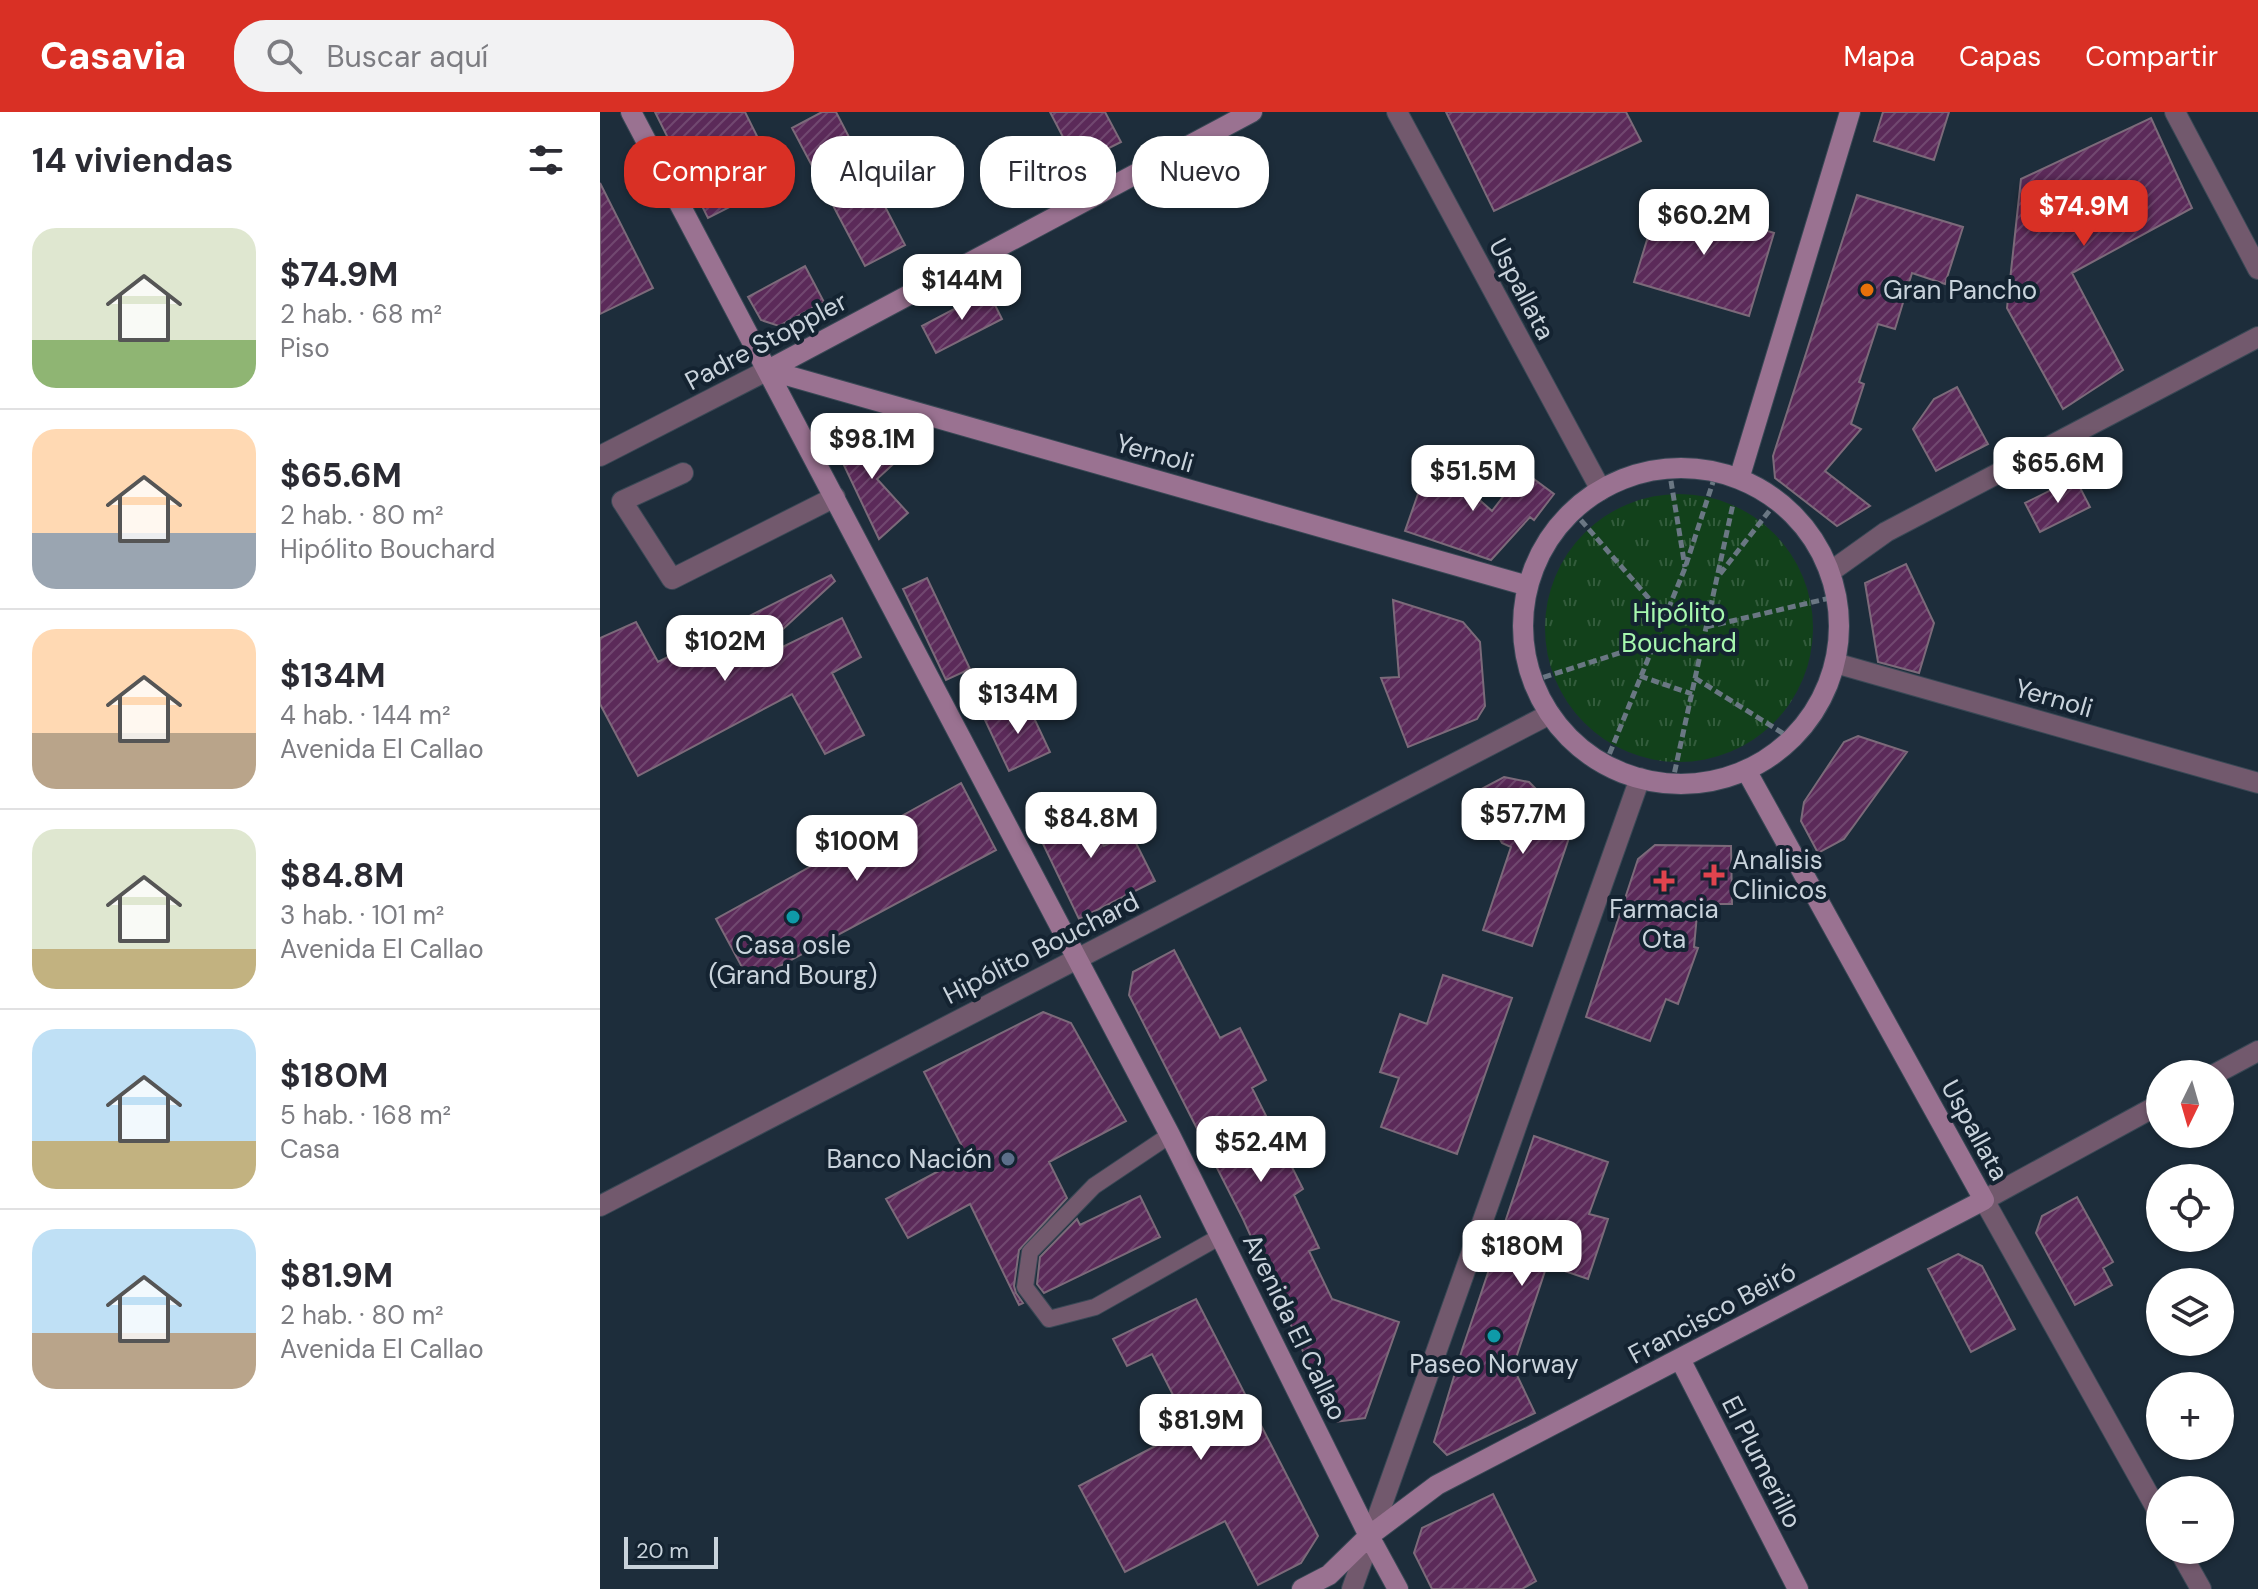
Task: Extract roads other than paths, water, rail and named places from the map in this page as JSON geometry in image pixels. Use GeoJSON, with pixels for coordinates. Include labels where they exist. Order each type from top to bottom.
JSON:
{"type":"FeatureCollection","features":[{"type":"Feature","properties":{"kind":"street","name":"Avenida El Callao"},"geometry":{"type":"LineString","coordinates":[[631,112],[1170,1135],[1398,1589]]}},
{"type":"Feature","properties":{"kind":"street","name":"Padre Stoppler"},"geometry":{"type":"LineString","coordinates":[[600,456],[1252,112]]}},
{"type":"Feature","properties":{"kind":"street","name":"Uspallata"},"geometry":{"type":"LineString","coordinates":[[1397,112],[1601,490]]}},
{"type":"Feature","properties":{"kind":"street"},"geometry":{"type":"LineString","coordinates":[[1739,479],[1850,112]]}},
{"type":"Feature","properties":{"kind":"street"},"geometry":{"type":"LineString","coordinates":[[2175,112],[2258,269]]}},
{"type":"Feature","properties":{"kind":"street"},"geometry":{"type":"LineString","coordinates":[[1830,572],[1886,532],[2258,337]]}},
{"type":"Feature","properties":{"kind":"street","name":"Yernoli"},"geometry":{"type":"LineString","coordinates":[[768,370],[1528,586]]}},
{"type":"Feature","properties":{"kind":"street"},"geometry":{"type":"LineString","coordinates":[[1669,469],[1692,469],[1739,479],[1777,501],[1808,533],[1830,572],[1839,619],[1835,663],[1825,691],[1811,717],[1792,739],[1746,770],[1710,781],[1672,784],[1640,778],[1605,765],[1574,743],[1550,714],[1532,681],[1524,649],[1522,617],[1538,558],[1553,533],[1573,511],[1601,490],[1634,476],[1669,469]]}},
{"type":"Feature","properties":{"kind":"street"},"geometry":{"type":"LineString","coordinates":[[683,473],[622,501],[672,579],[835,497]]}},
{"type":"Feature","properties":{"kind":"street","name":"Yernoli"},"geometry":{"type":"LineString","coordinates":[[1835,663],[2258,783]]}},
{"type":"Feature","properties":{"kind":"street","name":"Hipólito Bouchard"},"geometry":{"type":"LineString","coordinates":[[600,1206],[1550,714]]}},
{"type":"Feature","properties":{"kind":"street","name":"Uspallata"},"geometry":{"type":"LineString","coordinates":[[1746,770],[2146,1490]]}},
{"type":"Feature","properties":{"kind":"street"},"geometry":{"type":"LineString","coordinates":[[1352,1589],[1640,778]]}},
{"type":"Feature","properties":{"kind":"street"},"geometry":{"type":"LineString","coordinates":[[2234,1064],[2258,1051]]}},
{"type":"Feature","properties":{"kind":"street","name":"Francisco Beiró"},"geometry":{"type":"LineString","coordinates":[[1302,1589],[1329,1575],[1369,1536],[1437,1485],[1984,1200],[2146,1112]]}},
{"type":"Feature","properties":{"kind":"street","name":"El Plumerillo"},"geometry":{"type":"LineString","coordinates":[[1680,1359],[1798,1589]]}},
{"type":"Feature","properties":{"kind":"street"},"geometry":{"type":"LineString","coordinates":[[2187,1564],[2201,1589]]}},
{"type":"Feature","properties":{"kind":"lane"},"geometry":{"type":"LineString","coordinates":[[1170,1135],[1094,1186],[1030,1252],[1025,1287],[1049,1319],[1095,1307],[1221,1236]]}},
{"type":"Feature","properties":{"kind":"place","name":"Gran Pancho"},"geometry":{"type":"Point","coordinates":[1867,290]}},
{"type":"Feature","properties":{"kind":"place","name":"Analisis Clinicos"},"geometry":{"type":"Point","coordinates":[1714,875]}},
{"type":"Feature","properties":{"kind":"place","name":"Farmacia Ota"},"geometry":{"type":"Point","coordinates":[1664,881]}},
{"type":"Feature","properties":{"kind":"place","name":"Casa osle (Grand Bourg)"},"geometry":{"type":"Point","coordinates":[793,917]}},
{"type":"Feature","properties":{"kind":"place","name":"Banco Nación"},"geometry":{"type":"Point","coordinates":[1008,1159]}},
{"type":"Feature","properties":{"kind":"place","name":"Paseo Norway"},"geometry":{"type":"Point","coordinates":[1494,1336]}}]}
